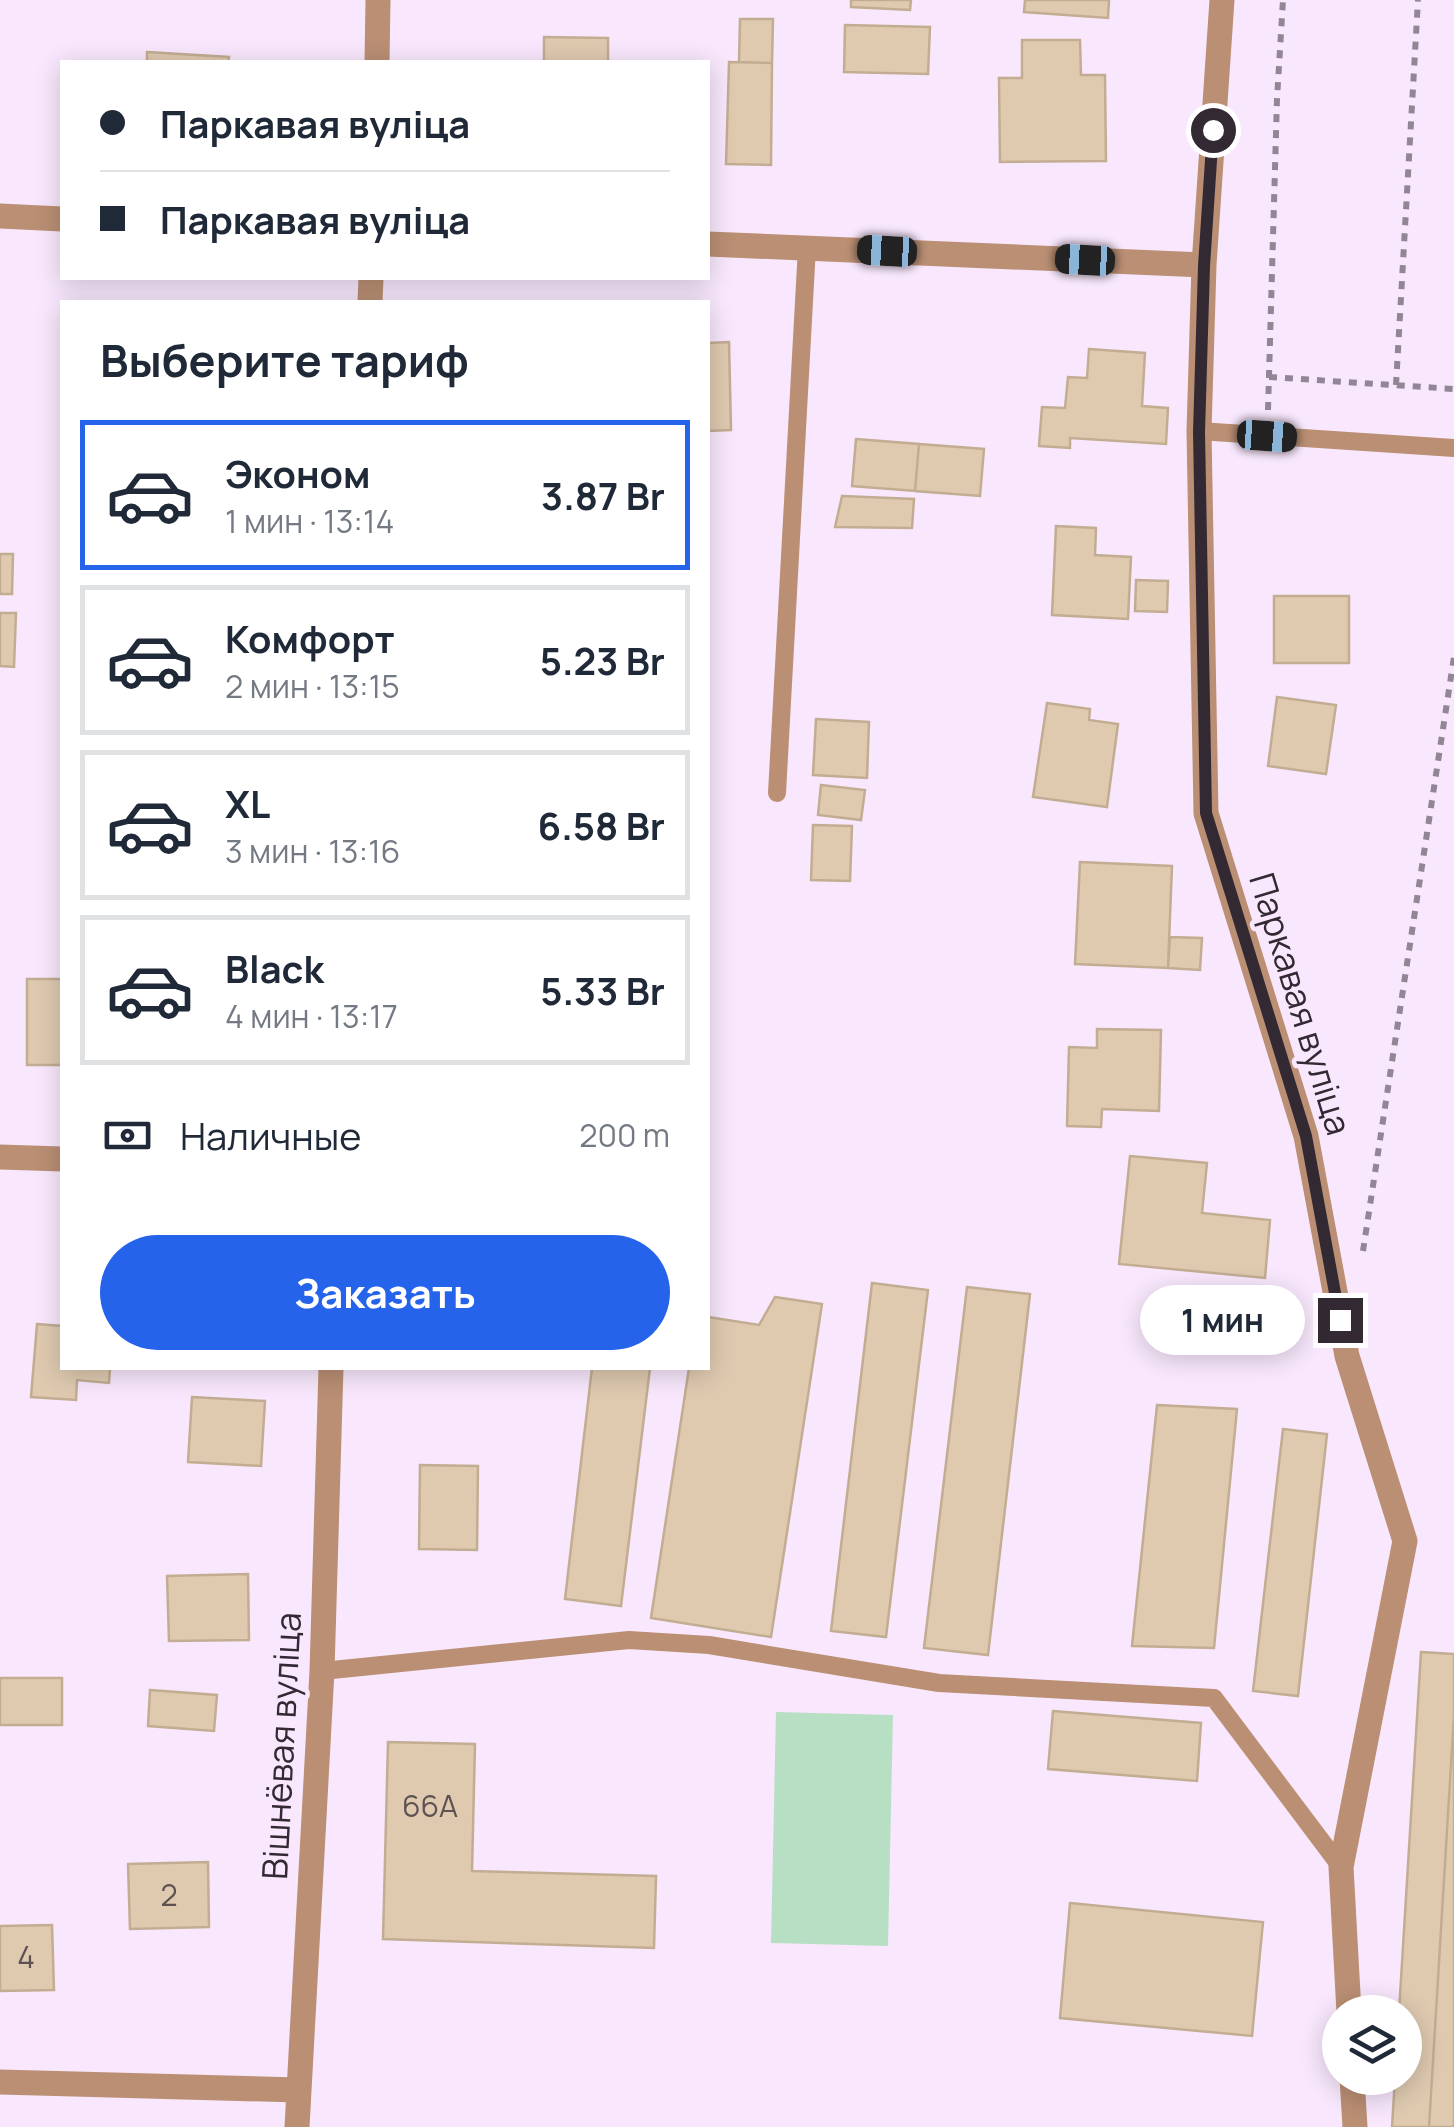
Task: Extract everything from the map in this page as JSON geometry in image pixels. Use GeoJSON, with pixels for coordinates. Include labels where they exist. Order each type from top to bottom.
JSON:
{"type":"FeatureCollection","features":[{"type":"Feature","properties":{"kind":"street"},"geometry":{"type":"LineString","coordinates":[[377,60],[378,0]]}},
{"type":"Feature","properties":{"kind":"street","name":"Паркавая вуліца"},"geometry":{"type":"LineString","coordinates":[[1222,0],[1204,266],[1199,432],[1206,813],[1306,1136],[1347,1356],[1405,1541],[1341,1867],[1348,1995]]}},
{"type":"Feature","properties":{"kind":"street"},"geometry":{"type":"LineString","coordinates":[[0,216],[60,219]]}},
{"type":"Feature","properties":{"kind":"street"},"geometry":{"type":"LineString","coordinates":[[710,244],[1204,266]]}},
{"type":"Feature","properties":{"kind":"street"},"geometry":{"type":"LineString","coordinates":[[0,1158],[60,1159]]}},
{"type":"Feature","properties":{"kind":"street","name":"Вішнёвая вуліца"},"geometry":{"type":"LineString","coordinates":[[298,2127],[322,1670],[331,1370]]}},
{"type":"Feature","properties":{"kind":"street"},"geometry":{"type":"LineString","coordinates":[[0,2082],[298,2090]]}},
{"type":"Feature","properties":{"kind":"street"},"geometry":{"type":"LineString","coordinates":[[1353,2095],[1355,2127]]}},
{"type":"Feature","properties":{"kind":"lane"},"geometry":{"type":"LineString","coordinates":[[777,793],[807,247]]}},
{"type":"Feature","properties":{"kind":"lane"},"geometry":{"type":"LineString","coordinates":[[1199,432],[1454,448]]}},
{"type":"Feature","properties":{"kind":"lane"},"geometry":{"type":"LineString","coordinates":[[322,1670],[629,1640],[709,1645],[939,1683],[1214,1698],[1341,1867]]}},
{"type":"Feature","properties":{"kind":"path"},"geometry":{"type":"LineString","coordinates":[[1267,436],[1283,0]]}},
{"type":"Feature","properties":{"kind":"path"},"geometry":{"type":"LineString","coordinates":[[1396,385],[1418,0]]}},
{"type":"Feature","properties":{"kind":"path"},"geometry":{"type":"LineString","coordinates":[[1269,377],[1454,388]]}},
{"type":"Feature","properties":{"kind":"path"},"geometry":{"type":"LineString","coordinates":[[1362,1259],[1454,658]]}},
{"type":"Feature","properties":{"kind":"green space"},"geometry":{"type":"Polygon","coordinates":[[[776,1712],[893,1715],[888,1946],[771,1943],[776,1712]]]}},
{"type":"Feature","properties":{"kind":"building"},"geometry":{"type":"Polygon","coordinates":[[[851,0],[911,0],[910,10],[851,7],[851,0]]]}},
{"type":"Feature","properties":{"kind":"building"},"geometry":{"type":"Polygon","coordinates":[[[1025,0],[1109,0],[1108,18],[1024,12],[1025,0]]]}},
{"type":"Feature","properties":{"kind":"building"},"geometry":{"type":"Polygon","coordinates":[[[740,19],[773,19],[772,63],[739,62],[740,19]]]}},
{"type":"Feature","properties":{"kind":"building"},"geometry":{"type":"Polygon","coordinates":[[[845,25],[930,27],[928,74],[844,72],[845,25]]]}},
{"type":"Feature","properties":{"kind":"building"},"geometry":{"type":"Polygon","coordinates":[[[544,37],[608,38],[608,60],[544,60],[544,37]]]}},
{"type":"Feature","properties":{"kind":"building"},"geometry":{"type":"Polygon","coordinates":[[[1022,40],[1080,40],[1081,75],[1105,75],[1106,161],[1000,162],[999,78],[1022,78],[1022,40]]]}},
{"type":"Feature","properties":{"kind":"building"},"geometry":{"type":"Polygon","coordinates":[[[147,52],[229,57],[228,60],[147,60],[147,52]]]}},
{"type":"Feature","properties":{"kind":"building"},"geometry":{"type":"Polygon","coordinates":[[[729,62],[772,63],[771,165],[726,164],[729,62]]]}},
{"type":"Feature","properties":{"kind":"building"},"geometry":{"type":"Polygon","coordinates":[[[729,342],[731,430],[710,431],[710,343],[729,342]]]}},
{"type":"Feature","properties":{"kind":"building"},"geometry":{"type":"Polygon","coordinates":[[[1089,349],[1145,353],[1142,406],[1168,408],[1166,444],[1070,438],[1070,448],[1039,446],[1042,407],[1065,408],[1068,377],[1087,378],[1089,349]]]}},
{"type":"Feature","properties":{"kind":"building"},"geometry":{"type":"Polygon","coordinates":[[[856,439],[919,444],[915,491],[852,486],[856,439]]]}},
{"type":"Feature","properties":{"kind":"building"},"geometry":{"type":"Polygon","coordinates":[[[919,444],[984,449],[980,496],[915,491],[919,444]]]}},
{"type":"Feature","properties":{"kind":"building"},"geometry":{"type":"Polygon","coordinates":[[[842,496],[914,499],[912,528],[835,527],[842,496]]]}},
{"type":"Feature","properties":{"kind":"building"},"geometry":{"type":"Polygon","coordinates":[[[1056,526],[1096,528],[1095,555],[1131,557],[1128,619],[1052,615],[1056,526]]]}},
{"type":"Feature","properties":{"kind":"building"},"geometry":{"type":"Polygon","coordinates":[[[0,554],[13,554],[12,594],[0,594],[0,554]]]}},
{"type":"Feature","properties":{"kind":"building"},"geometry":{"type":"Polygon","coordinates":[[[1136,580],[1168,581],[1167,612],[1135,611],[1136,580]]]}},
{"type":"Feature","properties":{"kind":"building"},"geometry":{"type":"Polygon","coordinates":[[[1274,596],[1349,596],[1349,663],[1274,663],[1274,596]]]}},
{"type":"Feature","properties":{"kind":"building"},"geometry":{"type":"Polygon","coordinates":[[[0,613],[16,613],[14,667],[0,666],[0,613]]]}},
{"type":"Feature","properties":{"kind":"building"},"geometry":{"type":"Polygon","coordinates":[[[1277,697],[1336,705],[1326,774],[1268,766],[1277,697]]]}},
{"type":"Feature","properties":{"kind":"building"},"geometry":{"type":"Polygon","coordinates":[[[1047,703],[1090,709],[1089,720],[1118,724],[1107,807],[1033,797],[1047,703]]]}},
{"type":"Feature","properties":{"kind":"building"},"geometry":{"type":"Polygon","coordinates":[[[816,719],[869,722],[867,778],[813,775],[816,719]]]}},
{"type":"Feature","properties":{"kind":"building"},"geometry":{"type":"Polygon","coordinates":[[[821,785],[865,790],[861,820],[818,815],[821,785]]]}},
{"type":"Feature","properties":{"kind":"building"},"geometry":{"type":"Polygon","coordinates":[[[813,825],[852,826],[850,881],[811,880],[813,825]]]}},
{"type":"Feature","properties":{"kind":"building"},"geometry":{"type":"Polygon","coordinates":[[[1080,862],[1172,866],[1168,968],[1075,964],[1080,862]]]}},
{"type":"Feature","properties":{"kind":"building"},"geometry":{"type":"Polygon","coordinates":[[[1170,937],[1202,938],[1200,970],[1168,968],[1170,937]]]}},
{"type":"Feature","properties":{"kind":"building"},"geometry":{"type":"Polygon","coordinates":[[[27,979],[60,979],[60,1065],[27,1065],[27,979]]]}},
{"type":"Feature","properties":{"kind":"building"},"geometry":{"type":"Polygon","coordinates":[[[1097,1029],[1161,1030],[1159,1111],[1102,1109],[1101,1127],[1067,1126],[1069,1047],[1097,1048],[1097,1029]]]}},
{"type":"Feature","properties":{"kind":"building"},"geometry":{"type":"Polygon","coordinates":[[[1130,1156],[1207,1163],[1202,1213],[1270,1220],[1265,1278],[1119,1264],[1130,1156]]]}},
{"type":"Feature","properties":{"kind":"building"},"geometry":{"type":"Polygon","coordinates":[[[872,1283],[928,1290],[886,1637],[831,1631],[872,1283]]]}},
{"type":"Feature","properties":{"kind":"building"},"geometry":{"type":"Polygon","coordinates":[[[967,1287],[1030,1294],[988,1655],[924,1648],[967,1287]]]}},
{"type":"Feature","properties":{"kind":"building"},"geometry":{"type":"Polygon","coordinates":[[[775,1297],[822,1304],[771,1637],[651,1618],[689,1370],[710,1370],[710,1317],[759,1325],[775,1297]]]}},
{"type":"Feature","properties":{"kind":"building"},"geometry":{"type":"Polygon","coordinates":[[[37,1324],[60,1326],[60,1370],[110,1370],[109,1383],[77,1380],[76,1400],[31,1397],[37,1324]]]}},
{"type":"Feature","properties":{"kind":"building"},"geometry":{"type":"Polygon","coordinates":[[[592,1370],[650,1370],[621,1606],[565,1599],[592,1370]]]}},
{"type":"Feature","properties":{"kind":"building"},"geometry":{"type":"Polygon","coordinates":[[[192,1397],[265,1401],[261,1466],[188,1462],[192,1397]]]}},
{"type":"Feature","properties":{"kind":"building"},"geometry":{"type":"Polygon","coordinates":[[[1157,1405],[1237,1409],[1214,1648],[1132,1646],[1157,1405]]]}},
{"type":"Feature","properties":{"kind":"building"},"geometry":{"type":"Polygon","coordinates":[[[1283,1429],[1327,1434],[1298,1696],[1253,1691],[1283,1429]]]}},
{"type":"Feature","properties":{"kind":"building"},"geometry":{"type":"Polygon","coordinates":[[[420,1465],[478,1466],[477,1550],[419,1549],[420,1465]]]}},
{"type":"Feature","properties":{"kind":"building"},"geometry":{"type":"Polygon","coordinates":[[[248,1574],[249,1640],[169,1641],[167,1576],[248,1574]]]}},
{"type":"Feature","properties":{"kind":"building"},"geometry":{"type":"Polygon","coordinates":[[[1421,1652],[1454,1654],[1454,1715],[1429,2127],[1392,2127],[1394,2095],[1422,2095],[1422,1995],[1400,1995],[1421,1652]]]}},
{"type":"Feature","properties":{"kind":"building"},"geometry":{"type":"Polygon","coordinates":[[[0,1678],[62,1678],[62,1725],[0,1725],[0,1678]]]}},
{"type":"Feature","properties":{"kind":"building"},"geometry":{"type":"Polygon","coordinates":[[[150,1690],[217,1695],[214,1731],[148,1726],[150,1690]]]}},
{"type":"Feature","properties":{"kind":"building"},"geometry":{"type":"Polygon","coordinates":[[[1053,1711],[1201,1723],[1197,1781],[1048,1769],[1053,1711]]]}},
{"type":"Feature","properties":{"kind":"building"},"geometry":{"type":"Polygon","coordinates":[[[1454,1715],[1454,2127],[1429,2127],[1454,1715]]]}},
{"type":"Feature","properties":{"kind":"building"},"geometry":{"type":"Polygon","coordinates":[[[388,1742],[475,1744],[472,1871],[656,1876],[654,1948],[383,1939],[388,1742]]]}},
{"type":"Feature","properties":{"kind":"building"},"geometry":{"type":"Polygon","coordinates":[[[208,1862],[209,1927],[130,1929],[128,1864],[208,1862]]]}},
{"type":"Feature","properties":{"kind":"building"},"geometry":{"type":"Polygon","coordinates":[[[1070,1903],[1263,1922],[1252,2036],[1060,2018],[1070,1903]]]}},
{"type":"Feature","properties":{"kind":"building"},"geometry":{"type":"Polygon","coordinates":[[[52,1925],[54,1990],[0,1991],[0,1926],[52,1925]]]}},
{"type":"Feature","properties":{"kind":"route"},"geometry":{"type":"LineString","coordinates":[[1213,130],[1199,432],[1206,813],[1306,1136],[1340,1320]]}}]}
